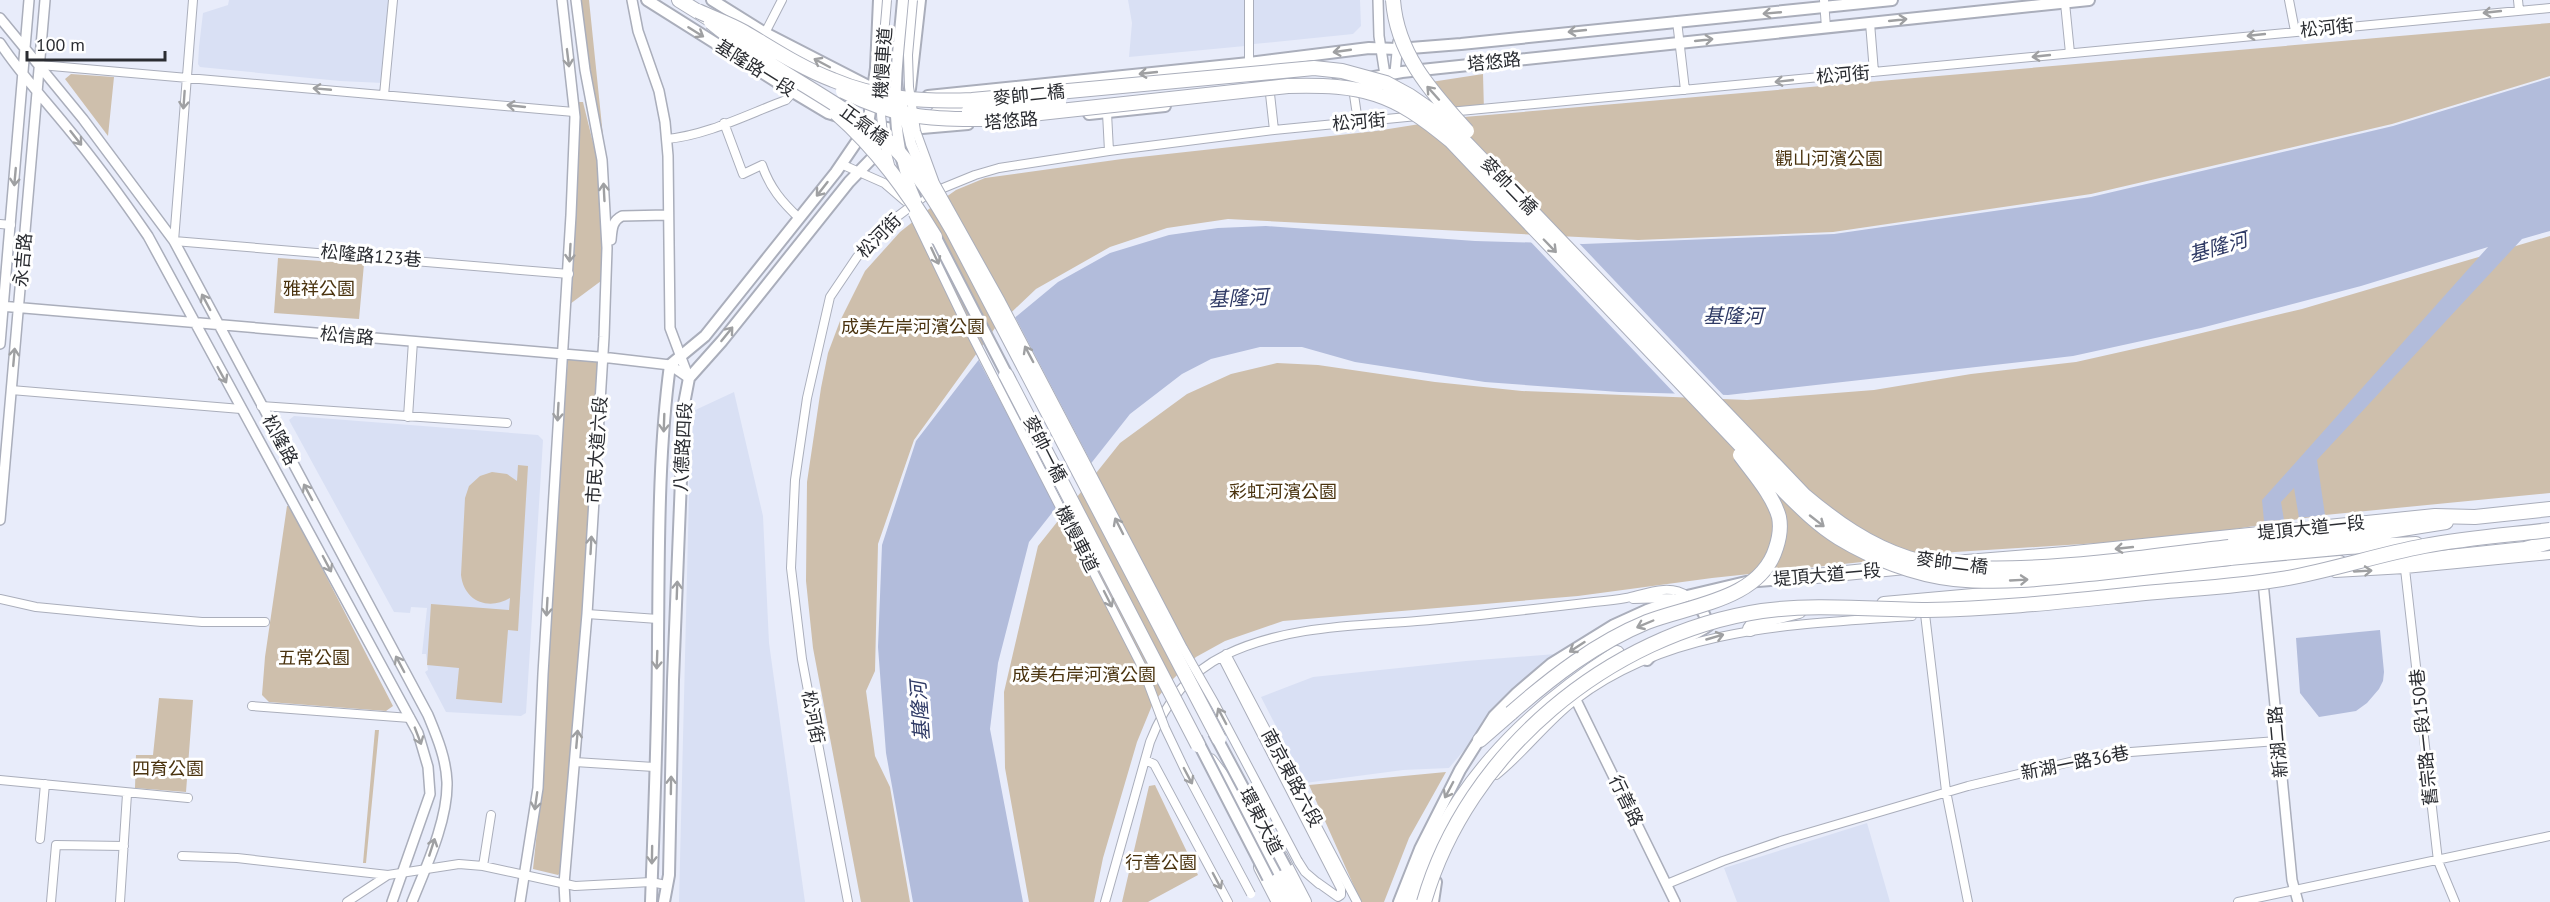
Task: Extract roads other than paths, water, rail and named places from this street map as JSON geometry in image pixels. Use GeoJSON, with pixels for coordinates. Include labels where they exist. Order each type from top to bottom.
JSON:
{"type":"FeatureCollection","features":[{"type":"Feature","properties":{"kind":"highway","name":"正氣橋"},"geometry":{"type":"LineString","coordinates":[[678,0],[698,11],[735,42],[803,83],[880,134],[918,174],[953,231]]}},
{"type":"Feature","properties":{"kind":"highway","name":"正氣橋"},"geometry":{"type":"LineString","coordinates":[[678,0],[720,25],[732,39],[787,75],[854,129],[887,165],[913,200],[935,237]]}},
{"type":"Feature","properties":{"kind":"highway"},"geometry":{"type":"LineString","coordinates":[[1393,0],[1400,37],[1409,60],[1426,85],[1470,134],[1481,156]]}},
{"type":"Feature","properties":{"kind":"highway","name":"麥帥二橋"},"geometry":{"type":"LineString","coordinates":[[698,11],[742,30],[794,62],[833,81],[898,98],[938,101],[972,100],[1287,69],[1342,71],[1386,83],[1442,118],[1481,156],[1804,495],[1834,520],[1865,540],[1908,558],[1942,566],[1979,569],[2059,567],[2229,553]]}},
{"type":"Feature","properties":{"kind":"highway","name":"麥帥二橋"},"geometry":{"type":"LineString","coordinates":[[720,25],[738,29],[832,86],[864,102],[919,118],[986,119],[1288,87],[1355,85],[1407,108],[1451,141],[1727,432],[1813,518],[1839,538],[1913,570],[1952,579],[1993,581],[2056,578],[2229,553]]}},
{"type":"Feature","properties":{"kind":"highway"},"geometry":{"type":"LineString","coordinates":[[899,130],[937,114],[1303,78],[1333,78],[1355,85]]}},
{"type":"Feature","properties":{"kind":"highway","name":"麥帥一橋"},"geometry":{"type":"LineString","coordinates":[[953,231],[1219,739]]}},
{"type":"Feature","properties":{"kind":"highway","name":"麥帥一橋"},"geometry":{"type":"LineString","coordinates":[[935,237],[1198,746]]}},
{"type":"Feature","properties":{"kind":"highway"},"geometry":{"type":"LineString","coordinates":[[1480,740],[1571,664],[1611,640],[1646,622],[1743,588],[1760,576],[1773,559],[1779,539],[1779,517],[1772,501],[1737,451],[1727,432]]}},
{"type":"Feature","properties":{"kind":"highway","name":"堤頂大道一段"},"geometry":{"type":"LineString","coordinates":[[1806,577],[2065,554],[2435,516],[2475,517],[2550,509]]}},
{"type":"Feature","properties":{"kind":"highway"},"geometry":{"type":"LineString","coordinates":[[2229,553],[2475,517]]}},
{"type":"Feature","properties":{"kind":"highway"},"geometry":{"type":"LineString","coordinates":[[1411,902],[1430,852],[1450,814],[1477,775],[1509,738],[1548,702],[1617,653],[1657,633],[1700,617],[1763,602],[1791,599],[1933,601],[2003,597],[2276,571],[2411,540],[2550,521]]}},
{"type":"Feature","properties":{"kind":"highway"},"geometry":{"type":"LineString","coordinates":[[2229,553],[2524,538],[2550,542]]}},
{"type":"Feature","properties":{"kind":"highway"},"geometry":{"type":"LineString","coordinates":[[1422,902],[1443,850],[1465,810],[1487,776],[1517,742],[1574,693],[1624,659],[1664,639],[1706,624],[1745,614],[1792,608],[1822,606],[1926,610],[2012,605],[2279,580],[2421,546],[2550,542]]}},
{"type":"Feature","properties":{"kind":"highway","name":"堤頂大道一段"},"geometry":{"type":"LineString","coordinates":[[1807,609],[1858,607],[2328,563],[2411,561],[2525,549],[2550,542]]}},
{"type":"Feature","properties":{"kind":"highway"},"geometry":{"type":"LineString","coordinates":[[1750,629],[1755,622],[1807,609]]}},
{"type":"Feature","properties":{"kind":"highway"},"geometry":{"type":"LineString","coordinates":[[1219,739],[1236,795]]}},
{"type":"Feature","properties":{"kind":"highway","name":"環東大道"},"geometry":{"type":"LineString","coordinates":[[1219,739],[1304,902]]}},
{"type":"Feature","properties":{"kind":"highway"},"geometry":{"type":"LineString","coordinates":[[1198,746],[1236,795],[1292,902]]}},
{"type":"Feature","properties":{"kind":"highway","name":"環東大道"},"geometry":{"type":"LineString","coordinates":[[1198,746],[1280,902]]}},
{"type":"Feature","properties":{"kind":"main road","name":"基隆路一段"},"geometry":{"type":"LineString","coordinates":[[646,0],[828,113],[868,125]]}},
{"type":"Feature","properties":{"kind":"main road"},"geometry":{"type":"LineString","coordinates":[[678,0],[834,98],[868,125]]}},
{"type":"Feature","properties":{"kind":"main road","name":"基隆路一段"},"geometry":{"type":"LineString","coordinates":[[712,0],[765,33],[874,90],[908,98]]}},
{"type":"Feature","properties":{"kind":"main road"},"geometry":{"type":"LineString","coordinates":[[670,365],[705,336],[841,164],[868,125],[874,90],[879,0]]}},
{"type":"Feature","properties":{"kind":"main road","name":"麥帥一橋"},"geometry":{"type":"LineString","coordinates":[[904,0],[902,81],[904,116],[911,144],[924,175],[1304,902]]}},
{"type":"Feature","properties":{"kind":"main road","name":"麥帥一橋"},"geometry":{"type":"LineString","coordinates":[[904,0],[895,115],[898,148],[904,173],[1280,902]]}},
{"type":"Feature","properties":{"kind":"main road"},"geometry":{"type":"LineString","coordinates":[[689,378],[859,172],[899,130],[914,70],[920,0]]}},
{"type":"Feature","properties":{"kind":"main road","name":"塔悠路"},"geometry":{"type":"LineString","coordinates":[[908,98],[1249,63],[1369,48],[1398,49],[1824,4],[1892,0]]}},
{"type":"Feature","properties":{"kind":"main road","name":"塔悠路"},"geometry":{"type":"LineString","coordinates":[[868,125],[899,130],[1107,113],[1355,85],[1390,74],[2089,0]]}},
{"type":"Feature","properties":{"kind":"main road","name":"八德路四段"},"geometry":{"type":"LineString","coordinates":[[651,902],[665,404],[670,365]]}},
{"type":"Feature","properties":{"kind":"main road","name":"八德路四段"},"geometry":{"type":"LineString","coordinates":[[664,902],[669,875],[673,680],[684,404],[689,378]]}},
{"type":"Feature","properties":{"kind":"main road","name":"堤頂大道一段"},"geometry":{"type":"LineString","coordinates":[[1399,902],[1440,806],[1494,716],[1551,664],[1614,625],[1687,596],[1746,582],[1806,577]]}},
{"type":"Feature","properties":{"kind":"main road"},"geometry":{"type":"LineString","coordinates":[[1647,660],[1654,652],[1696,635],[1709,625],[1703,612],[1687,596]]}},
{"type":"Feature","properties":{"kind":"main road","name":"堤頂大道一段"},"geometry":{"type":"LineString","coordinates":[[1422,902],[1466,817],[1504,760],[1538,724],[1594,680],[1636,653],[1683,633],[1765,613],[1807,609]]}},
{"type":"Feature","properties":{"kind":"main road"},"geometry":{"type":"LineString","coordinates":[[1433,902],[1438,870]]}},
{"type":"Feature","properties":{"kind":"main road"},"geometry":{"type":"LineString","coordinates":[[1391,902],[1406,883]]}},
{"type":"Feature","properties":{"kind":"street","name":"永吉路"},"geometry":{"type":"LineString","coordinates":[[0,344],[29,0]]}},
{"type":"Feature","properties":{"kind":"street","name":"永吉路"},"geometry":{"type":"LineString","coordinates":[[0,520],[45,0]]}},
{"type":"Feature","properties":{"kind":"street"},"geometry":{"type":"LineString","coordinates":[[174,241],[193,0]]}},
{"type":"Feature","properties":{"kind":"street"},"geometry":{"type":"LineString","coordinates":[[384,95],[393,0]]}},
{"type":"Feature","properties":{"kind":"street"},"geometry":{"type":"LineString","coordinates":[[520,902],[538,788],[561,369],[569,274],[574,112],[562,0]]}},
{"type":"Feature","properties":{"kind":"street","name":"市民大道六段"},"geometry":{"type":"LineString","coordinates":[[566,902],[564,884],[587,614],[607,248],[602,160],[585,70],[576,0]]}},
{"type":"Feature","properties":{"kind":"street","name":"八德路四段"},"geometry":{"type":"LineString","coordinates":[[632,0],[638,31],[659,91],[667,139],[670,328],[679,357],[689,378]]}},
{"type":"Feature","properties":{"kind":"street"},"geometry":{"type":"LineString","coordinates":[[765,33],[782,0]]}},
{"type":"Feature","properties":{"kind":"street","name":"機慢車道"},"geometry":{"type":"LineString","coordinates":[[887,0],[879,92],[880,128],[889,164],[964,320],[1138,658],[1164,729],[1253,898]]}},
{"type":"Feature","properties":{"kind":"street","name":"機慢車道"},"geometry":{"type":"LineString","coordinates":[[913,0],[908,55],[909,87],[916,131],[935,183],[1001,301],[1298,861],[1317,882],[1341,902]]}},
{"type":"Feature","properties":{"kind":"street"},"geometry":{"type":"LineString","coordinates":[[1249,0],[1249,63]]}},
{"type":"Feature","properties":{"kind":"street"},"geometry":{"type":"LineString","coordinates":[[1378,0],[1381,48],[1390,74]]}},
{"type":"Feature","properties":{"kind":"street"},"geometry":{"type":"LineString","coordinates":[[1390,74],[1398,49],[1400,0]]}},
{"type":"Feature","properties":{"kind":"street"},"geometry":{"type":"LineString","coordinates":[[2289,0],[2295,31]]}},
{"type":"Feature","properties":{"kind":"street"},"geometry":{"type":"LineString","coordinates":[[2518,0],[2519,10]]}},
{"type":"Feature","properties":{"kind":"street"},"geometry":{"type":"LineString","coordinates":[[2065,3],[2070,53]]}},
{"type":"Feature","properties":{"kind":"street"},"geometry":{"type":"LineString","coordinates":[[1824,4],[1826,28]]}},
{"type":"Feature","properties":{"kind":"street","name":"松河街"},"geometry":{"type":"LineString","coordinates":[[848,902],[796,618],[791,568],[795,480],[807,398],[830,297],[857,257],[886,225],[926,195],[999,168],[1274,130],[1481,108],[2550,8]]}},
{"type":"Feature","properties":{"kind":"street","name":"松隆路"},"geometry":{"type":"LineString","coordinates":[[0,18],[106,149],[174,241],[428,716],[442,753],[447,783],[444,810],[412,902]]}},
{"type":"Feature","properties":{"kind":"street"},"geometry":{"type":"LineString","coordinates":[[1677,21],[1685,90]]}},
{"type":"Feature","properties":{"kind":"street"},"geometry":{"type":"LineString","coordinates":[[1870,23],[1874,72]]}},
{"type":"Feature","properties":{"kind":"street"},"geometry":{"type":"LineString","coordinates":[[0,43],[10,31]]}},
{"type":"Feature","properties":{"kind":"street","name":"松隆路"},"geometry":{"type":"LineString","coordinates":[[0,43],[22,76],[129,208],[148,236],[418,733],[428,767],[430,794],[392,902]]}},
{"type":"Feature","properties":{"kind":"street"},"geometry":{"type":"LineString","coordinates":[[40,65],[186,76],[574,112]]}},
{"type":"Feature","properties":{"kind":"street"},"geometry":{"type":"LineString","coordinates":[[1355,85],[1359,122]]}},
{"type":"Feature","properties":{"kind":"street"},"geometry":{"type":"LineString","coordinates":[[667,139],[691,136],[786,100],[793,92]]}},
{"type":"Feature","properties":{"kind":"street"},"geometry":{"type":"LineString","coordinates":[[1270,94],[1274,130]]}},
{"type":"Feature","properties":{"kind":"street"},"geometry":{"type":"LineString","coordinates":[[1107,113],[1109,151]]}},
{"type":"Feature","properties":{"kind":"street"},"geometry":{"type":"LineString","coordinates":[[724,123],[743,174],[762,165],[768,182],[776,194],[799,218]]}},
{"type":"Feature","properties":{"kind":"street"},"geometry":{"type":"LineString","coordinates":[[841,164],[884,183],[901,196],[909,207]]}},
{"type":"Feature","properties":{"kind":"street"},"geometry":{"type":"LineString","coordinates":[[605,293],[612,226],[616,219],[622,216],[667,215]]}},
{"type":"Feature","properties":{"kind":"street"},"geometry":{"type":"LineString","coordinates":[[0,224],[11,225]]}},
{"type":"Feature","properties":{"kind":"street","name":"松隆路123巷"},"geometry":{"type":"LineString","coordinates":[[174,241],[569,274]]}},
{"type":"Feature","properties":{"kind":"street","name":"松信路"},"geometry":{"type":"LineString","coordinates":[[2,306],[670,365],[689,378]]}},
{"type":"Feature","properties":{"kind":"street"},"geometry":{"type":"LineString","coordinates":[[408,417],[413,341]]}},
{"type":"Feature","properties":{"kind":"street"},"geometry":{"type":"LineString","coordinates":[[11,390],[242,409]]}},
{"type":"Feature","properties":{"kind":"street"},"geometry":{"type":"LineString","coordinates":[[261,406],[507,423]]}},
{"type":"Feature","properties":{"kind":"street","name":"堤頂大道一段"},"geometry":{"type":"LineString","coordinates":[[1492,778],[1576,699],[1647,660],[1695,643],[1750,629],[1925,615],[2263,582],[2331,573],[2404,569],[2550,542]]}},
{"type":"Feature","properties":{"kind":"street","name":"舊宗路一段150巷"},"geometry":{"type":"LineString","coordinates":[[2404,569],[2438,861],[2455,902]]}},
{"type":"Feature","properties":{"kind":"street","name":"新湖二路"},"geometry":{"type":"LineString","coordinates":[[2263,582],[2277,741],[2298,902]]}},
{"type":"Feature","properties":{"kind":"street"},"geometry":{"type":"LineString","coordinates":[[1105,902],[1159,718],[1174,695],[1191,677],[1224,656],[1272,638],[1322,628],[1508,612],[1626,598],[1651,599],[1687,596]]}},
{"type":"Feature","properties":{"kind":"street"},"geometry":{"type":"LineString","coordinates":[[0,599],[36,607],[119,615],[202,622],[265,622]]}},
{"type":"Feature","properties":{"kind":"street"},"geometry":{"type":"LineString","coordinates":[[587,614],[658,619]]}},
{"type":"Feature","properties":{"kind":"street"},"geometry":{"type":"LineString","coordinates":[[1925,615],[1946,791],[1968,902]]}},
{"type":"Feature","properties":{"kind":"street","name":"機慢車道"},"geometry":{"type":"LineString","coordinates":[[1224,656],[1341,889],[1341,895],[1338,897],[1317,882]]}},
{"type":"Feature","properties":{"kind":"street","name":"南京東路六段"},"geometry":{"type":"LineString","coordinates":[[1224,656],[1357,902]]}},
{"type":"Feature","properties":{"kind":"street","name":"行善路"},"geometry":{"type":"LineString","coordinates":[[1576,699],[1675,902]]}},
{"type":"Feature","properties":{"kind":"street"},"geometry":{"type":"LineString","coordinates":[[252,706],[410,718]]}},
{"type":"Feature","properties":{"kind":"street","name":"新湖一路36巷"},"geometry":{"type":"LineString","coordinates":[[1667,884],[1723,861],[1784,840],[1946,791],[2104,754],[2277,741]]}},
{"type":"Feature","properties":{"kind":"street"},"geometry":{"type":"LineString","coordinates":[[1145,760],[1154,764],[1228,902]]}},
{"type":"Feature","properties":{"kind":"street"},"geometry":{"type":"LineString","coordinates":[[575,762],[654,767]]}},
{"type":"Feature","properties":{"kind":"street"},"geometry":{"type":"LineString","coordinates":[[0,780],[188,798]]}},
{"type":"Feature","properties":{"kind":"street"},"geometry":{"type":"LineString","coordinates":[[40,839],[45,784]]}},
{"type":"Feature","properties":{"kind":"street"},"geometry":{"type":"LineString","coordinates":[[120,902],[128,794]]}},
{"type":"Feature","properties":{"kind":"street"},"geometry":{"type":"LineString","coordinates":[[483,866],[492,815]]}},
{"type":"Feature","properties":{"kind":"street"},"geometry":{"type":"LineString","coordinates":[[2238,902],[2550,836]]}},
{"type":"Feature","properties":{"kind":"street"},"geometry":{"type":"LineString","coordinates":[[51,902],[56,845],[124,846]]}},
{"type":"Feature","properties":{"kind":"street"},"geometry":{"type":"LineString","coordinates":[[182,856],[237,858],[388,875],[459,864],[483,866],[564,884],[651,882],[666,885]]}},
{"type":"Feature","properties":{"kind":"street"},"geometry":{"type":"LineString","coordinates":[[347,902],[388,875]]}},
{"type":"Feature","properties":{"kind":"water","name":"基隆河"},"geometry":{"type":"Polygon","coordinates":[[[2550,78],[2550,231],[2522,239],[2317,460],[2325,515],[2299,518],[2294,488],[2281,502],[2284,520],[2264,521],[2262,500],[2488,247],[2361,286],[2201,328],[2073,356],[1728,395],[1619,392],[1485,382],[1355,362],[1302,347],[1260,347],[1211,359],[1182,374],[1130,414],[1029,542],[998,663],[990,729],[1023,902],[913,902],[886,753],[878,647],[882,545],[916,441],[966,376],[1006,325],[1058,282],[1110,253],[1169,235],[1218,228],[1266,226],[1475,241],[1583,244],[1834,234],[2091,197],[2393,126],[2550,78]]]}},
{"type":"Feature","properties":{"kind":"water"},"geometry":{"type":"Polygon","coordinates":[[[2380,630],[2384,672],[2379,689],[2367,703],[2356,711],[2319,717],[2300,693],[2296,638],[2380,630]]]}},
{"type":"Feature","properties":{"kind":"park label","name":"觀山河濱公園"},"geometry":{"type":"Point","coordinates":[1829,159]}},
{"type":"Feature","properties":{"kind":"park label","name":"雅祥公園"},"geometry":{"type":"Point","coordinates":[319,289]}},
{"type":"Feature","properties":{"kind":"park label","name":"成美左岸河濱公園"},"geometry":{"type":"Point","coordinates":[913,327]}},
{"type":"Feature","properties":{"kind":"park label","name":"彩虹河濱公園"},"geometry":{"type":"Point","coordinates":[1283,492]}},
{"type":"Feature","properties":{"kind":"park label","name":"五常公園"},"geometry":{"type":"Point","coordinates":[314,658]}},
{"type":"Feature","properties":{"kind":"park label","name":"成美右岸河濱公園"},"geometry":{"type":"Point","coordinates":[1084,675]}},
{"type":"Feature","properties":{"kind":"park label","name":"四育公園"},"geometry":{"type":"Point","coordinates":[168,769]}},
{"type":"Feature","properties":{"kind":"park label","name":"行善公園"},"geometry":{"type":"Point","coordinates":[1161,863]}}]}
